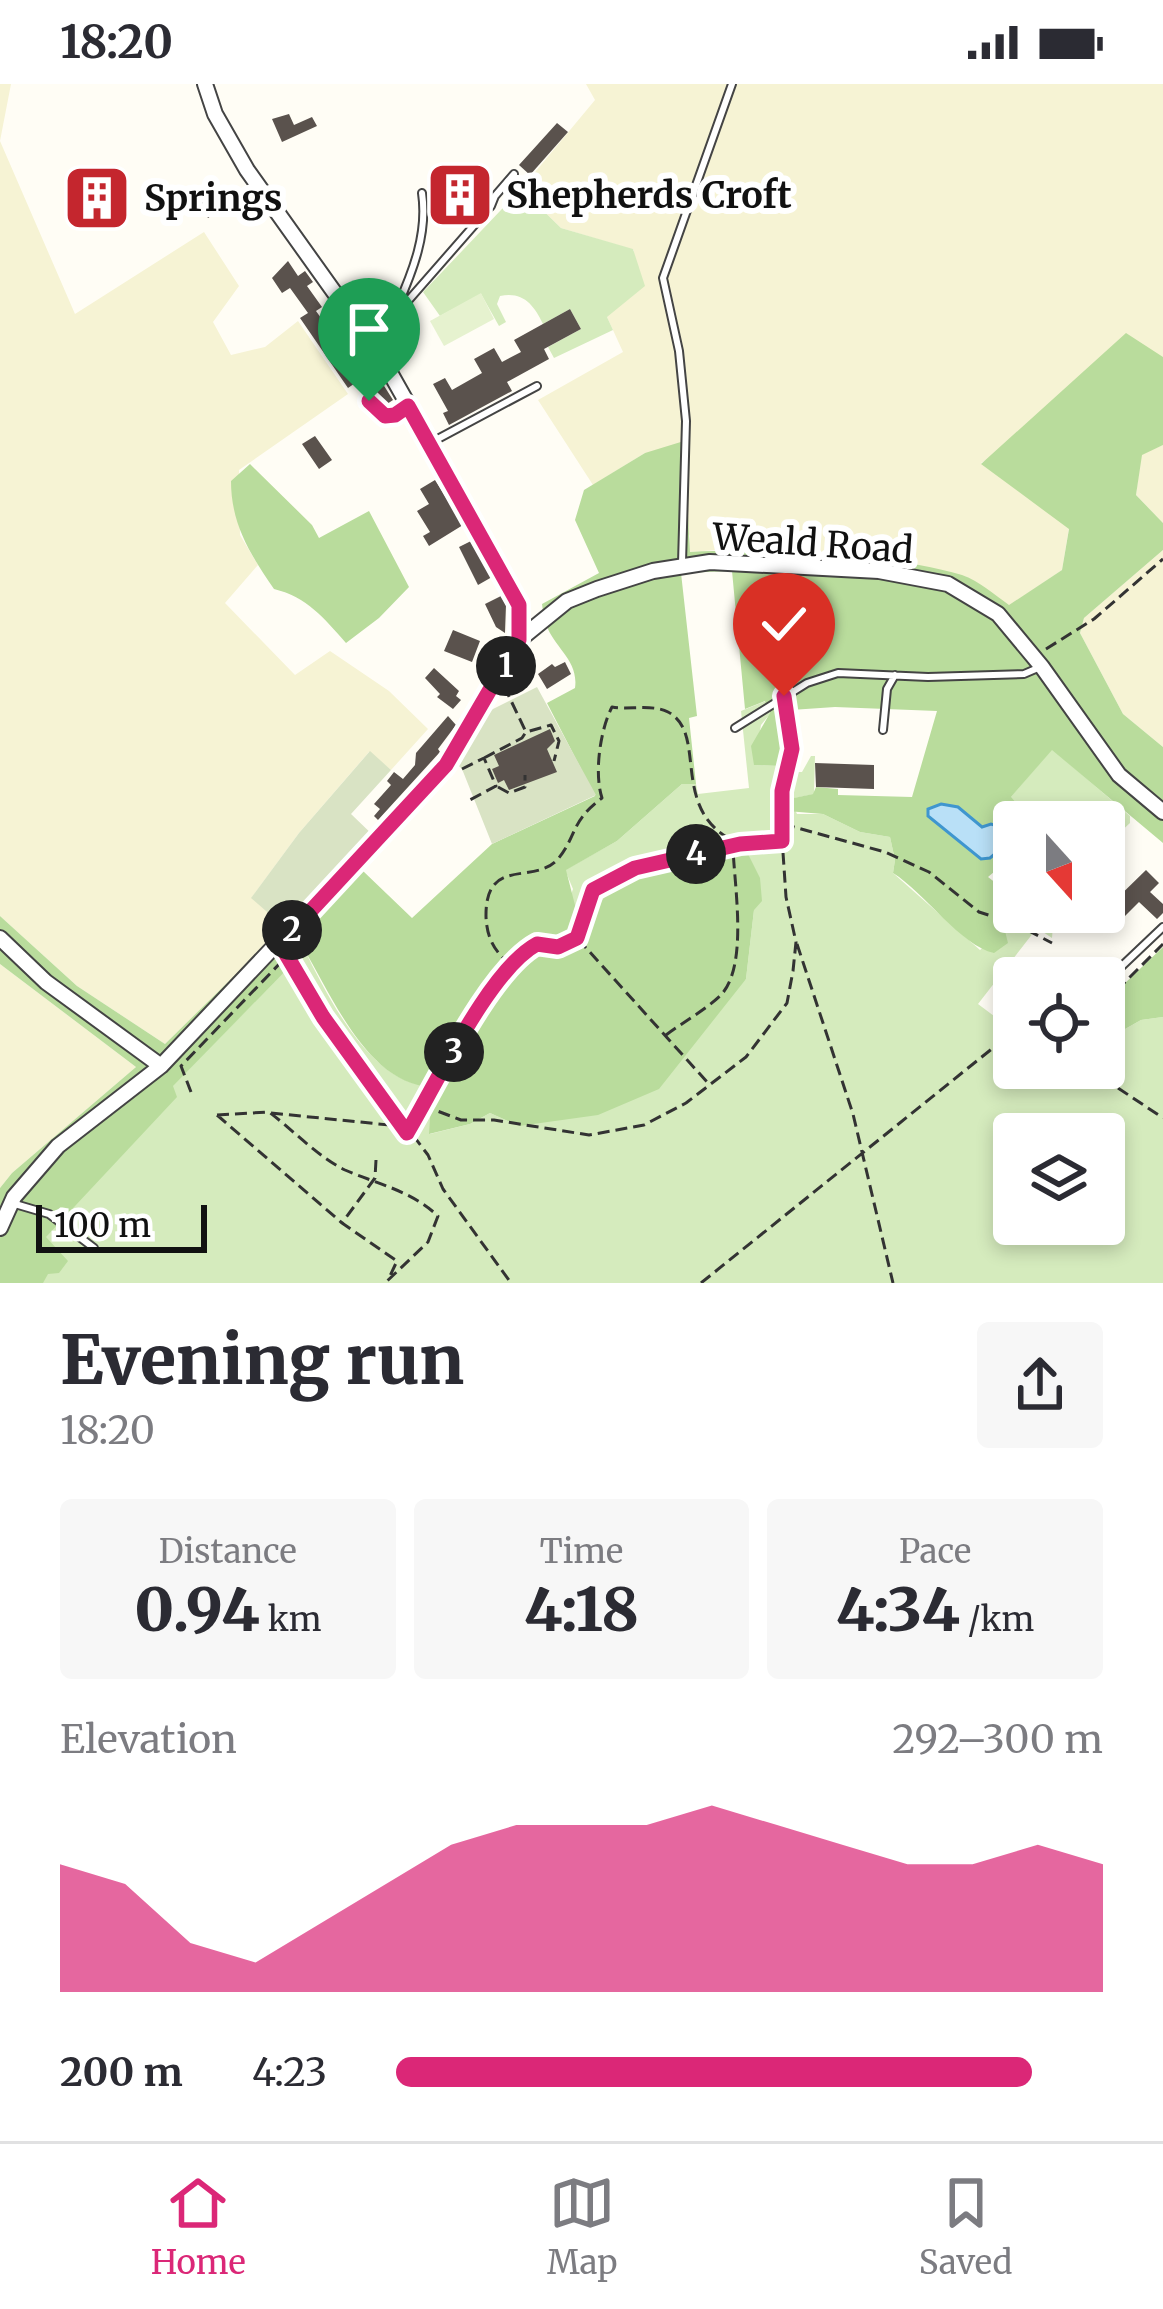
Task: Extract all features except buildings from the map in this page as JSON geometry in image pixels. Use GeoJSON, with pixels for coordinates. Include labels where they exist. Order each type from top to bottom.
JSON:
{"type":"FeatureCollection","features":[{"type":"Feature","properties":{"kind":"street"},"geometry":{"type":"LineString","coordinates":[[205,84],[215,114],[247,170],[372,342],[519,605],[519,640]]}},
{"type":"Feature","properties":{"kind":"street","name":"Weald Road"},"geometry":{"type":"LineString","coordinates":[[0,1228],[11,1203],[58,1146],[160,1066],[284,950],[446,765],[519,640],[567,601],[597,589],[682,567],[738,562],[856,569],[948,584],[998,614],[1119,775],[1163,812]]}},
{"type":"Feature","properties":{"kind":"street"},"geometry":{"type":"LineString","coordinates":[[519,605],[554,612]]}},
{"type":"Feature","properties":{"kind":"street"},"geometry":{"type":"LineString","coordinates":[[0,938],[46,982],[160,1066]]}},
{"type":"Feature","properties":{"kind":"lane"},"geometry":{"type":"LineString","coordinates":[[682,567],[686,421],[680,351],[663,278],[731,84]]}},
{"type":"Feature","properties":{"kind":"lane"},"geometry":{"type":"LineString","coordinates":[[372,342],[514,174]]}},
{"type":"Feature","properties":{"kind":"lane"},"geometry":{"type":"LineString","coordinates":[[393,316],[419,247],[425,213],[422,193]]}},
{"type":"Feature","properties":{"kind":"lane"},"geometry":{"type":"LineString","coordinates":[[429,444],[537,386]]}},
{"type":"Feature","properties":{"kind":"lane"},"geometry":{"type":"LineString","coordinates":[[369,401],[385,416],[408,406]]}},
{"type":"Feature","properties":{"kind":"lane"},"geometry":{"type":"LineString","coordinates":[[735,728],[784,696],[838,673],[1024,674],[1038,662]]}},
{"type":"Feature","properties":{"kind":"lane"},"geometry":{"type":"LineString","coordinates":[[883,730],[886,689],[895,675]]}},
{"type":"Feature","properties":{"kind":"lane"},"geometry":{"type":"LineString","coordinates":[[784,696],[792,749]]}},
{"type":"Feature","properties":{"kind":"lane"},"geometry":{"type":"LineString","coordinates":[[1125,963],[1163,927]]}},
{"type":"Feature","properties":{"kind":"lane"},"geometry":{"type":"LineString","coordinates":[[11,1203],[49,1214],[94,1248]]}},
{"type":"Feature","properties":{"kind":"path"},"geometry":{"type":"LineString","coordinates":[[1038,662],[1163,559]]}},
{"type":"Feature","properties":{"kind":"path"},"geometry":{"type":"LineString","coordinates":[[499,678],[526,733]]}},
{"type":"Feature","properties":{"kind":"path"},"geometry":{"type":"LineString","coordinates":[[511,965],[493,948],[486,923],[487,899],[496,883],[512,872],[541,869],[556,861],[581,814],[602,798],[597,783],[612,707],[669,712],[682,725],[698,808],[736,845]]}},
{"type":"Feature","properties":{"kind":"path"},"geometry":{"type":"LineString","coordinates":[[462,769],[551,724],[559,741],[554,760]]}},
{"type":"Feature","properties":{"kind":"path"},"geometry":{"type":"LineString","coordinates":[[792,749],[782,791],[786,897],[796,942],[853,1114],[893,1283]]}},
{"type":"Feature","properties":{"kind":"path"},"geometry":{"type":"LineString","coordinates":[[484,758],[496,786],[509,793],[525,787],[525,775]]}},
{"type":"Feature","properties":{"kind":"path"},"geometry":{"type":"LineString","coordinates":[[468,801],[496,786]]}},
{"type":"Feature","properties":{"kind":"path"},"geometry":{"type":"LineString","coordinates":[[781,823],[885,852],[929,872],[979,912],[1052,943]]}},
{"type":"Feature","properties":{"kind":"path"},"geometry":{"type":"LineString","coordinates":[[407,1133],[511,965],[537,944],[558,947],[577,938],[593,890],[635,868],[736,845],[782,841]]}},
{"type":"Feature","properties":{"kind":"path"},"geometry":{"type":"LineString","coordinates":[[666,1035],[724,992],[734,967],[736,845]]}},
{"type":"Feature","properties":{"kind":"path"},"geometry":{"type":"LineString","coordinates":[[577,938],[710,1085]]}},
{"type":"Feature","properties":{"kind":"path"},"geometry":{"type":"LineString","coordinates":[[410,1116],[419,1104],[461,1120],[494,1120],[589,1135],[644,1125],[686,1103],[746,1057],[787,1003],[796,942]]}},
{"type":"Feature","properties":{"kind":"path"},"geometry":{"type":"LineString","coordinates":[[1125,982],[1163,944]]}},
{"type":"Feature","properties":{"kind":"path"},"geometry":{"type":"LineString","coordinates":[[191,1092],[181,1066],[284,950],[323,1017],[428,1155],[443,1189],[511,1283]]}},
{"type":"Feature","properties":{"kind":"path"},"geometry":{"type":"LineString","coordinates":[[701,1283],[993,1048]]}},
{"type":"Feature","properties":{"kind":"path"},"geometry":{"type":"LineString","coordinates":[[1120,1089],[1163,1118]]}},
{"type":"Feature","properties":{"kind":"path"},"geometry":{"type":"LineString","coordinates":[[387,1281],[398,1261],[342,1222],[217,1114],[269,1112],[403,1126]]}},
{"type":"Feature","properties":{"kind":"path"},"geometry":{"type":"LineString","coordinates":[[269,1112],[344,1169],[375,1178],[425,1204],[437,1216],[428,1242],[387,1281]]}},
{"type":"Feature","properties":{"kind":"path"},"geometry":{"type":"LineString","coordinates":[[342,1222],[375,1178],[376,1160]]}},
{"type":"Feature","properties":{"kind":"shaded area"},"geometry":{"type":"Polygon","coordinates":[[[0,84],[11,84],[0,141],[0,84]]]}},
{"type":"Feature","properties":{"kind":"shaded area"},"geometry":{"type":"Polygon","coordinates":[[[586,84],[1163,84],[1163,357],[981,463],[1069,528],[1062,570],[1009,606],[967,577],[908,563],[731,549],[689,552],[690,536],[645,453],[593,485],[538,400],[623,352],[607,317],[634,250],[561,228],[521,189],[595,100],[586,84]]]}},
{"type":"Feature","properties":{"kind":"shaded area"},"geometry":{"type":"Polygon","coordinates":[[[0,141],[75,314],[204,232],[239,286],[213,322],[231,355],[265,347],[298,321],[348,394],[239,470],[240,535],[258,565],[225,603],[295,675],[330,651],[389,691],[428,729],[391,770],[369,752],[299,833],[252,897],[284,927],[165,1044],[77,986],[0,916],[0,141]]]}},
{"type":"Feature","properties":{"kind":"shaded area"},"geometry":{"type":"Polygon","coordinates":[[[1163,445],[1163,523],[1136,495],[1141,454],[1163,445]]]}},
{"type":"Feature","properties":{"kind":"shaded area"},"geometry":{"type":"Polygon","coordinates":[[[1163,550],[1163,747],[1123,714],[1080,633],[1084,618],[1163,550]]]}},
{"type":"Feature","properties":{"kind":"shaded area"},"geometry":{"type":"Polygon","coordinates":[[[0,964],[136,1067],[0,1188],[0,964]]]}},
{"type":"Feature","properties":{"kind":"green space"},"geometry":{"type":"Polygon","coordinates":[[[521,189],[561,228],[633,249],[645,286],[607,317],[613,330],[554,358],[548,347],[581,329],[570,309],[543,324],[527,301],[500,296],[497,304],[506,322],[499,326],[481,294],[440,316],[423,292],[521,189]]]}},
{"type":"Feature","properties":{"kind":"green space"},"geometry":{"type":"Polygon","coordinates":[[[481,293],[494,319],[444,346],[430,321],[481,293]]]}},
{"type":"Feature","properties":{"kind":"green space"},"geometry":{"type":"Polygon","coordinates":[[[1126,333],[1163,357],[1163,445],[1142,455],[1136,495],[1163,523],[1163,550],[1084,618],[1080,633],[1123,714],[1163,747],[1163,843],[1125,811],[1125,801],[1113,801],[1052,750],[1011,797],[1014,801],[993,801],[993,873],[988,877],[993,881],[993,933],[1006,933],[1008,943],[994,953],[981,948],[893,873],[890,837],[860,832],[823,814],[787,811],[789,799],[813,794],[816,787],[838,789],[838,795],[912,797],[937,711],[791,710],[787,719],[780,720],[780,766],[754,765],[751,746],[770,713],[765,701],[745,709],[732,571],[681,573],[697,716],[689,718],[696,784],[682,784],[617,841],[566,870],[576,909],[570,928],[557,936],[539,935],[528,943],[553,955],[580,949],[606,895],[640,870],[695,856],[748,854],[760,878],[762,901],[754,910],[746,979],[659,1089],[598,1115],[519,1126],[490,1113],[470,1124],[429,1134],[432,1087],[410,1083],[372,1055],[355,1036],[305,951],[173,1086],[177,1097],[46,1237],[68,1261],[59,1273],[48,1274],[43,1283],[0,1283],[0,1188],[136,1067],[0,964],[0,916],[77,986],[165,1044],[427,786],[430,798],[363,871],[412,918],[492,844],[595,796],[547,703],[575,688],[575,678],[544,619],[542,604],[599,573],[575,520],[584,490],[645,453],[684,441],[690,552],[790,552],[900,562],[962,575],[1009,605],[1062,570],[1069,529],[981,464],[1126,333]]]}},
{"type":"Feature","properties":{"kind":"green space"},"geometry":{"type":"Polygon","coordinates":[[[250,464],[312,525],[319,538],[369,511],[409,587],[346,643],[305,603],[274,589],[250,551],[234,511],[231,481],[250,464]]]}},
{"type":"Feature","properties":{"kind":"green space"},"geometry":{"type":"Polygon","coordinates":[[[537,687],[596,795],[492,844],[456,763],[491,710],[537,687]]]}},
{"type":"Feature","properties":{"kind":"green space"},"geometry":{"type":"Polygon","coordinates":[[[766,701],[770,714],[761,725],[754,765],[802,772],[815,756],[814,794],[790,799],[797,814],[823,814],[860,832],[890,837],[893,873],[980,950],[999,933],[1033,933],[1014,957],[993,957],[993,985],[978,1004],[993,1015],[993,1089],[1125,1089],[1125,1029],[1141,1020],[1163,1017],[1163,1283],[0,1283],[172,1086],[305,951],[340,1015],[372,1056],[410,1082],[432,1086],[430,1134],[470,1124],[490,1113],[519,1126],[746,979],[754,910],[729,853],[668,861],[636,872],[613,896],[580,949],[552,954],[528,943],[539,935],[557,936],[573,889],[565,870],[617,841],[682,784],[696,784],[698,794],[749,788],[741,711],[766,701]]]}},
{"type":"Feature","properties":{"kind":"green space"},"geometry":{"type":"Polygon","coordinates":[[[1052,749],[1113,801],[1013,801],[1010,798],[1052,749]]]}},
{"type":"Feature","properties":{"kind":"green space"},"geometry":{"type":"Polygon","coordinates":[[[370,751],[391,770],[351,814],[377,839],[290,932],[251,898],[370,751]]]}},
{"type":"Feature","properties":{"kind":"green space"},"geometry":{"type":"Polygon","coordinates":[[[1163,947],[1163,1017],[1141,1020],[1125,1029],[1125,983],[1163,947]]]}},
{"type":"Feature","properties":{"kind":"water"},"geometry":{"type":"Polygon","coordinates":[[[941,804],[958,807],[982,827],[993,825],[993,856],[981,859],[928,816],[928,809],[941,804]]]}},
{"type":"Feature","properties":{"kind":"place","name":"Shepherds Croft"},"geometry":{"type":"Point","coordinates":[460,195]}},
{"type":"Feature","properties":{"kind":"place","name":"Springs"},"geometry":{"type":"Point","coordinates":[97,198]}},
{"type":"Feature","properties":{"kind":"route"},"geometry":{"type":"LineString","coordinates":[[369,401],[385,416],[408,406],[519,605],[519,640],[472,728],[446,765],[280,944],[323,1017],[407,1133],[511,965],[537,944],[558,947],[577,938],[593,890],[635,868],[740,844],[782,841],[782,791],[792,749],[784,696]]}}]}
